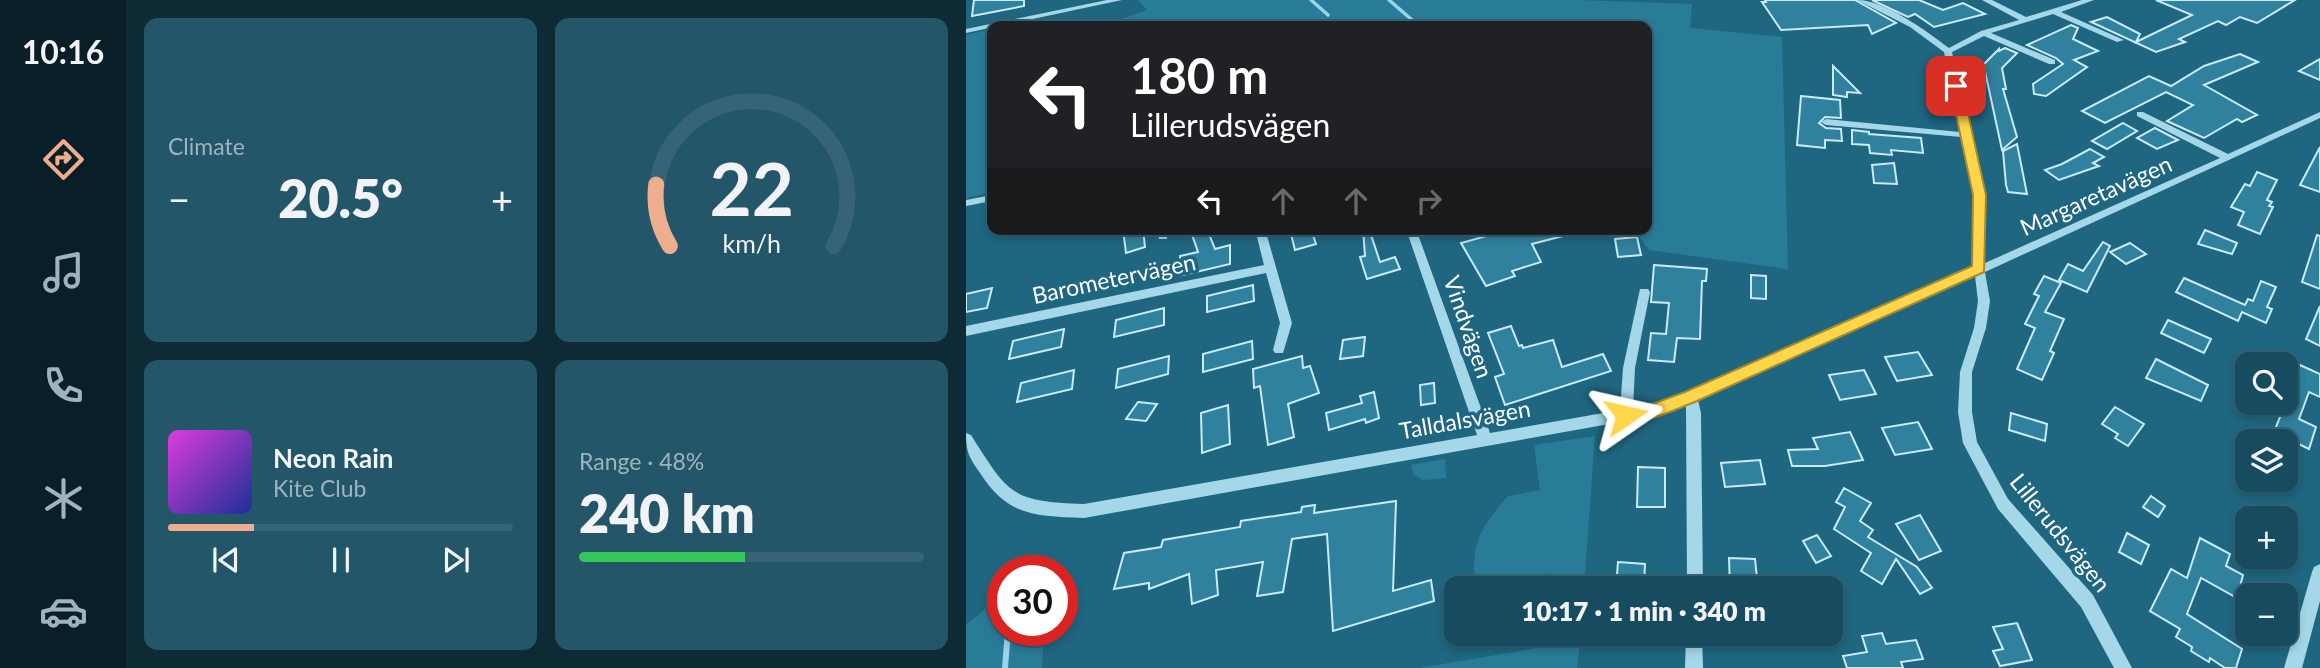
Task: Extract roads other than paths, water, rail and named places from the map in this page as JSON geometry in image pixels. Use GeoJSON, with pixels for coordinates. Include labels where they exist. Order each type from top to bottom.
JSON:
{"type":"FeatureCollection","features":[{"type":"Feature","properties":{"kind":"street"},"geometry":{"type":"LineString","coordinates":[[1015,21],[1118,0]]}},
{"type":"Feature","properties":{"kind":"street"},"geometry":{"type":"LineString","coordinates":[[1861,0],[1913,25],[1948,51],[1984,33],[2090,0]]}},
{"type":"Feature","properties":{"kind":"street"},"geometry":{"type":"LineString","coordinates":[[1986,0],[2025,20]]}},
{"type":"Feature","properties":{"kind":"street"},"geometry":{"type":"LineString","coordinates":[[2055,12],[2120,40]]}},
{"type":"Feature","properties":{"kind":"street"},"geometry":{"type":"LineString","coordinates":[[966,31],[987,27]]}},
{"type":"Feature","properties":{"kind":"street"},"geometry":{"type":"LineString","coordinates":[[1984,33],[2052,62]]}},
{"type":"Feature","properties":{"kind":"street","name":"Lillerudsvägen"},"geometry":{"type":"LineString","coordinates":[[1948,51],[1980,195],[1979,268],[1983,283],[1982,315],[1966,372],[1965,394],[1970,443],[2003,504],[2087,601],[2123,668]]}},
{"type":"Feature","properties":{"kind":"street","name":"Margaretavägen"},"geometry":{"type":"LineString","coordinates":[[2140,114],[2228,158]]}},
{"type":"Feature","properties":{"kind":"street","name":"Margaretavägen"},"geometry":{"type":"LineString","coordinates":[[1979,268],[2320,115]]}},
{"type":"Feature","properties":{"kind":"street"},"geometry":{"type":"LineString","coordinates":[[1826,122],[1966,135]]}},
{"type":"Feature","properties":{"kind":"street"},"geometry":{"type":"LineString","coordinates":[[966,203],[987,199]]}},
{"type":"Feature","properties":{"kind":"street"},"geometry":{"type":"LineString","coordinates":[[1262,235],[1286,323],[1279,350]]}},
{"type":"Feature","properties":{"kind":"street","name":"Vindvägen"},"geometry":{"type":"LineString","coordinates":[[1413,235],[1485,439]]}},
{"type":"Feature","properties":{"kind":"street","name":"Barometervägen"},"geometry":{"type":"LineString","coordinates":[[966,331],[1271,268]]}},
{"type":"Feature","properties":{"kind":"street","name":"Talldalsvägen"},"geometry":{"type":"LineString","coordinates":[[966,439],[989,479],[1015,503],[1039,509],[1084,511],[1656,410],[1691,397],[1979,268]]}},
{"type":"Feature","properties":{"kind":"street"},"geometry":{"type":"LineString","coordinates":[[1626,415],[1629,368],[1644,292]]}},
{"type":"Feature","properties":{"kind":"street"},"geometry":{"type":"LineString","coordinates":[[1691,397],[1694,413],[1695,576]]}},
{"type":"Feature","properties":{"kind":"street"},"geometry":{"type":"LineString","coordinates":[[2293,668],[2320,572]]}},
{"type":"Feature","properties":{"kind":"street"},"geometry":{"type":"LineString","coordinates":[[1694,646],[1694,668]]}},
{"type":"Feature","properties":{"kind":"waterway"},"geometry":{"type":"LineString","coordinates":[[1311,0],[1328,15]]}},
{"type":"Feature","properties":{"kind":"waterway"},"geometry":{"type":"LineString","coordinates":[[1389,0],[1413,21]]}},
{"type":"Feature","properties":{"kind":"waterway"},"geometry":{"type":"LineString","coordinates":[[1005,668],[1007,646]]}}]}
